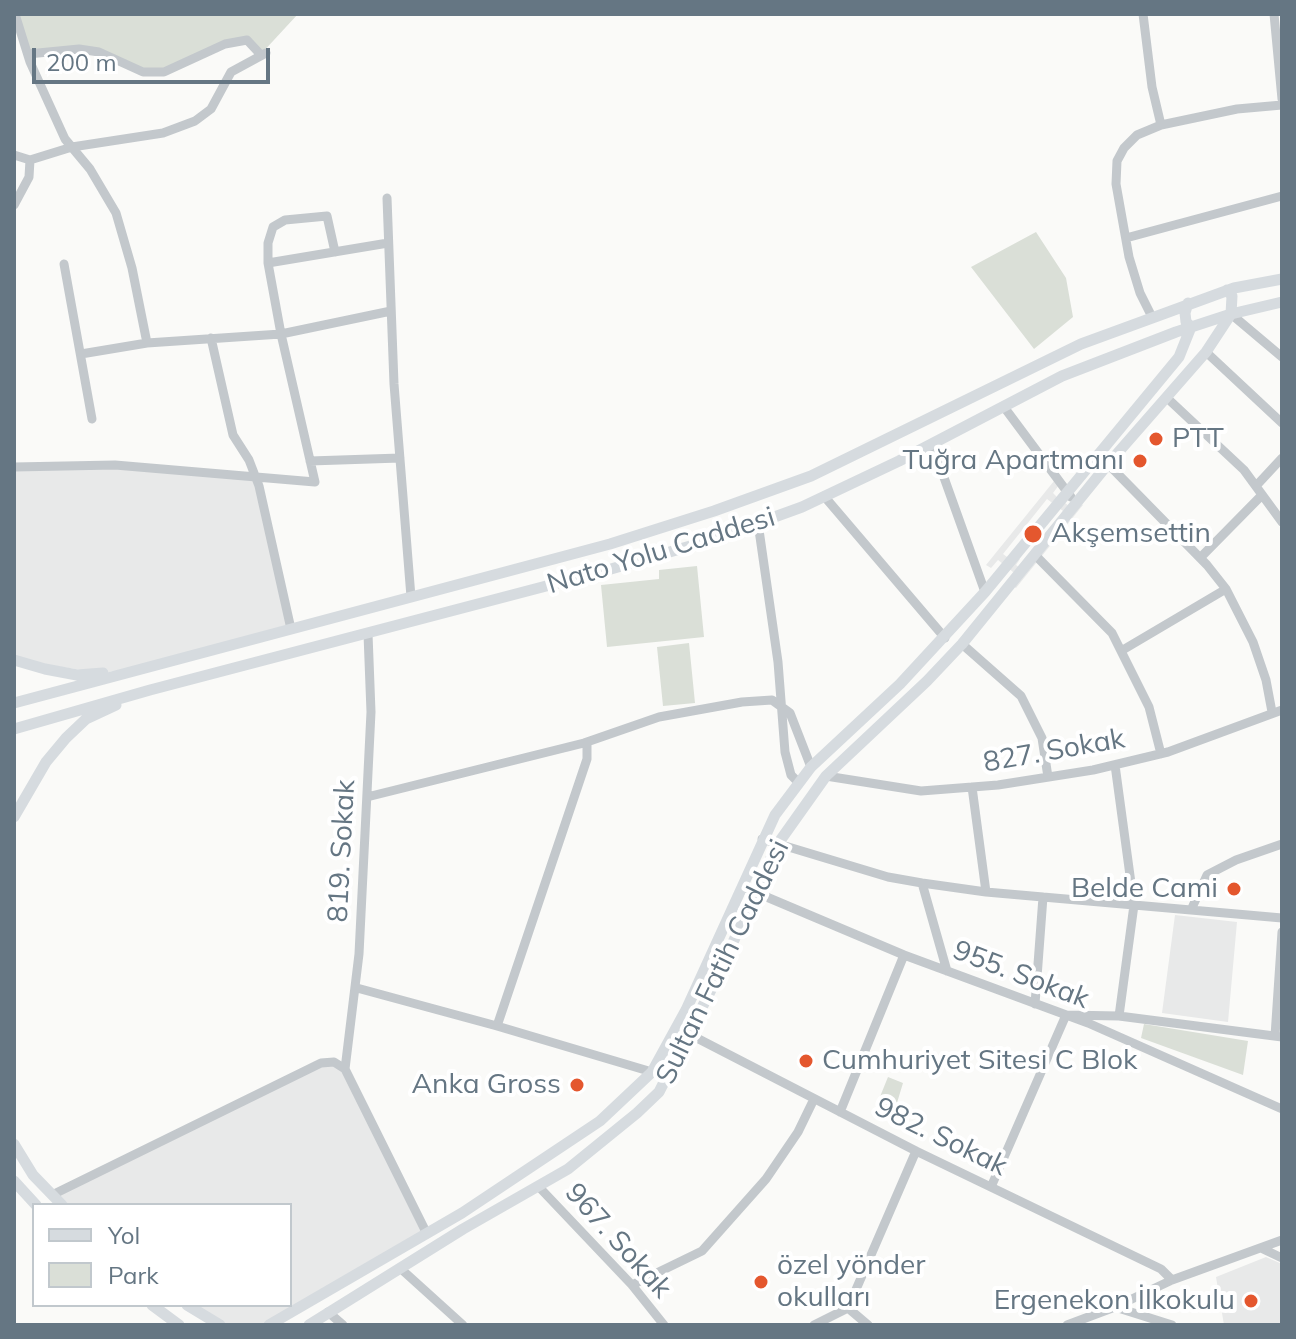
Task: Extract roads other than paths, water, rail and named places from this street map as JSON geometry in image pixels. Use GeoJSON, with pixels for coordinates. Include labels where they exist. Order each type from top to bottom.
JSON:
{"type":"FeatureCollection","features":[{"type":"Feature","properties":{"kind":"main road","name":"Nato Yolu Caddesi"},"geometry":{"type":"LineString","coordinates":[[14,703],[610,544],[714,511],[811,476],[1081,344],[1227,290],[1282,279]]}},
{"type":"Feature","properties":{"kind":"main road"},"geometry":{"type":"LineString","coordinates":[[1227,290],[1232,296],[1231,314]]}},
{"type":"Feature","properties":{"kind":"main road","name":"Nato Yolu Caddesi"},"geometry":{"type":"LineString","coordinates":[[14,729],[711,540],[824,496],[1062,376],[1191,327],[1282,302]]}},
{"type":"Feature","properties":{"kind":"main road"},"geometry":{"type":"LineString","coordinates":[[1188,303],[1186,322],[1191,327]]}},
{"type":"Feature","properties":{"kind":"main road","name":"Sultan Fatih Caddesi"},"geometry":{"type":"LineString","coordinates":[[309,1325],[568,1169],[659,1092],[777,845],[826,776],[962,644],[1108,464],[1206,352],[1231,314]]}},
{"type":"Feature","properties":{"kind":"main road","name":"Sultan Fatih Caddesi"},"geometry":{"type":"LineString","coordinates":[[269,1325],[427,1234],[600,1121],[652,1072],[686,1010],[775,815],[811,767],[945,638],[985,592],[1179,357],[1191,327]]}},
{"type":"Feature","properties":{"kind":"main road"},"geometry":{"type":"LineString","coordinates":[[14,660],[77,675],[147,667]]}},
{"type":"Feature","properties":{"kind":"main road"},"geometry":{"type":"LineString","coordinates":[[14,817],[46,762],[86,719],[150,690]]}},
{"type":"Feature","properties":{"kind":"main road"},"geometry":{"type":"LineString","coordinates":[[14,1144],[33,1175],[60,1203]]}},
{"type":"Feature","properties":{"kind":"main road"},"geometry":{"type":"LineString","coordinates":[[14,1181],[34,1203]]}},
{"type":"Feature","properties":{"kind":"main road"},"geometry":{"type":"LineString","coordinates":[[155,1307],[179,1325]]}},
{"type":"Feature","properties":{"kind":"main road"},"geometry":{"type":"LineString","coordinates":[[190,1307],[220,1325]]}},
{"type":"Feature","properties":{"kind":"street"},"geometry":{"type":"LineString","coordinates":[[15,14],[18,37],[65,139],[90,169],[116,213],[132,268],[147,343]]}},
{"type":"Feature","properties":{"kind":"street"},"geometry":{"type":"LineString","coordinates":[[1143,14],[1152,87],[1161,125]]}},
{"type":"Feature","properties":{"kind":"street"},"geometry":{"type":"LineString","coordinates":[[1274,14],[1282,99]]}},
{"type":"Feature","properties":{"kind":"street"},"geometry":{"type":"LineString","coordinates":[[14,155],[30,160],[72,147],[163,133],[195,121],[211,109],[231,72],[263,54],[247,40],[225,44],[164,72],[143,72],[99,52],[79,49],[28,54]]}},
{"type":"Feature","properties":{"kind":"street"},"geometry":{"type":"LineString","coordinates":[[1152,317],[1140,293],[1129,257],[1116,184],[1117,161],[1124,148],[1137,135],[1161,125],[1237,109],[1282,105]]}},
{"type":"Feature","properties":{"kind":"street"},"geometry":{"type":"LineString","coordinates":[[14,205],[29,177],[30,160]]}},
{"type":"Feature","properties":{"kind":"street"},"geometry":{"type":"LineString","coordinates":[[1126,238],[1282,196]]}},
{"type":"Feature","properties":{"kind":"street"},"geometry":{"type":"LineString","coordinates":[[387,198],[391,311],[411,597]]}},
{"type":"Feature","properties":{"kind":"street"},"geometry":{"type":"LineString","coordinates":[[14,467],[115,465],[315,482],[281,334],[268,263],[268,243],[273,227],[285,220],[327,216],[335,252]]}},
{"type":"Feature","properties":{"kind":"street"},"geometry":{"type":"LineString","coordinates":[[268,263],[388,243]]}},
{"type":"Feature","properties":{"kind":"street"},"geometry":{"type":"LineString","coordinates":[[64,264],[92,419]]}},
{"type":"Feature","properties":{"kind":"street"},"geometry":{"type":"LineString","coordinates":[[81,354],[147,343],[281,334],[391,311]]}},
{"type":"Feature","properties":{"kind":"street"},"geometry":{"type":"LineString","coordinates":[[1231,314],[1282,357]]}},
{"type":"Feature","properties":{"kind":"street"},"geometry":{"type":"LineString","coordinates":[[211,338],[233,435],[257,478],[291,629]]}},
{"type":"Feature","properties":{"kind":"street"},"geometry":{"type":"LineString","coordinates":[[1206,352],[1282,423]]}},
{"type":"Feature","properties":{"kind":"street"},"geometry":{"type":"LineString","coordinates":[[1166,397],[1244,470],[1282,522]]}},
{"type":"Feature","properties":{"kind":"street"},"geometry":{"type":"LineString","coordinates":[[1004,407],[1076,505]]}},
{"type":"Feature","properties":{"kind":"street"},"geometry":{"type":"LineString","coordinates":[[932,444],[985,592]]}},
{"type":"Feature","properties":{"kind":"street"},"geometry":{"type":"LineString","coordinates":[[310,461],[400,458]]}},
{"type":"Feature","properties":{"kind":"street"},"geometry":{"type":"LineString","coordinates":[[1256,486],[1282,458]]}},
{"type":"Feature","properties":{"kind":"street"},"geometry":{"type":"LineString","coordinates":[[1108,464],[1226,589],[1253,642],[1277,711]]}},
{"type":"Feature","properties":{"kind":"street"},"geometry":{"type":"LineString","coordinates":[[1200,558],[1262,495]]}},
{"type":"Feature","properties":{"kind":"street"},"geometry":{"type":"LineString","coordinates":[[824,496],[945,638]]}},
{"type":"Feature","properties":{"kind":"street"},"geometry":{"type":"LineString","coordinates":[[758,523],[778,662],[785,752],[791,775],[799,783]]}},
{"type":"Feature","properties":{"kind":"street"},"geometry":{"type":"LineString","coordinates":[[1036,556],[1112,633],[1149,707],[1161,754]]}},
{"type":"Feature","properties":{"kind":"street"},"geometry":{"type":"LineString","coordinates":[[1121,651],[1226,589]]}},
{"type":"Feature","properties":{"kind":"street","name":"819. Sokak"},"geometry":{"type":"LineString","coordinates":[[345,1069],[357,988],[371,712],[368,634]]}},
{"type":"Feature","properties":{"kind":"street"},"geometry":{"type":"LineString","coordinates":[[962,644],[1021,696],[1042,738],[1048,777]]}},
{"type":"Feature","properties":{"kind":"street"},"geometry":{"type":"LineString","coordinates":[[367,797],[587,742],[659,717],[742,702],[772,700],[790,713],[811,767]]}},
{"type":"Feature","properties":{"kind":"street","name":"827. Sokak"},"geometry":{"type":"LineString","coordinates":[[826,776],[921,791],[1048,777],[1161,754],[1277,711]]}},
{"type":"Feature","properties":{"kind":"street"},"geometry":{"type":"LineString","coordinates":[[497,1026],[587,759],[587,742]]}},
{"type":"Feature","properties":{"kind":"street"},"geometry":{"type":"LineString","coordinates":[[1115,765],[1134,905],[1119,1016]]}},
{"type":"Feature","properties":{"kind":"street"},"geometry":{"type":"LineString","coordinates":[[972,787],[986,892]]}},
{"type":"Feature","properties":{"kind":"street"},"geometry":{"type":"LineString","coordinates":[[762,839],[888,877],[922,883],[986,892],[1282,918]]}},
{"type":"Feature","properties":{"kind":"street"},"geometry":{"type":"LineString","coordinates":[[1191,910],[1207,875],[1236,860],[1282,844]]}},
{"type":"Feature","properties":{"kind":"street"},"geometry":{"type":"LineString","coordinates":[[922,883],[947,971]]}},
{"type":"Feature","properties":{"kind":"street","name":"955. Sokak"},"geometry":{"type":"LineString","coordinates":[[743,887],[904,955],[1066,1015],[1282,1109]]}},
{"type":"Feature","properties":{"kind":"street"},"geometry":{"type":"LineString","coordinates":[[1035,1004],[1043,897]]}},
{"type":"Feature","properties":{"kind":"street"},"geometry":{"type":"LineString","coordinates":[[991,1187],[1066,1015],[1119,1016],[1279,1037],[1282,932]]}},
{"type":"Feature","properties":{"kind":"street"},"geometry":{"type":"LineString","coordinates":[[840,1112],[904,955]]}},
{"type":"Feature","properties":{"kind":"street"},"geometry":{"type":"LineString","coordinates":[[357,988],[652,1072]]}},
{"type":"Feature","properties":{"kind":"street","name":"982. Sokak"},"geometry":{"type":"LineString","coordinates":[[689,1034],[916,1151],[1161,1269],[1172,1280]]}},
{"type":"Feature","properties":{"kind":"street"},"geometry":{"type":"LineString","coordinates":[[52,1195],[321,1063],[334,1062],[345,1069],[427,1234]]}},
{"type":"Feature","properties":{"kind":"street"},"geometry":{"type":"LineString","coordinates":[[632,1285],[702,1251],[766,1179],[798,1132],[814,1099]]}},
{"type":"Feature","properties":{"kind":"street"},"geometry":{"type":"LineString","coordinates":[[814,1325],[848,1308],[916,1151]]}},
{"type":"Feature","properties":{"kind":"street","name":"967. Sokak"},"geometry":{"type":"LineString","coordinates":[[539,1187],[632,1285],[664,1325]]}},
{"type":"Feature","properties":{"kind":"street"},"geometry":{"type":"LineString","coordinates":[[1067,1325],[1172,1280],[1282,1240]]}},
{"type":"Feature","properties":{"kind":"street"},"geometry":{"type":"LineString","coordinates":[[1261,1248],[1282,1258]]}},
{"type":"Feature","properties":{"kind":"street"},"geometry":{"type":"LineString","coordinates":[[400,1268],[463,1325]]}},
{"type":"Feature","properties":{"kind":"street"},"geometry":{"type":"LineString","coordinates":[[1115,1307],[1172,1325]]}},
{"type":"Feature","properties":{"kind":"street"},"geometry":{"type":"LineString","coordinates":[[848,1308],[868,1325]]}},
{"type":"Feature","properties":{"kind":"street"},"geometry":{"type":"LineString","coordinates":[[328,1312],[343,1325]]}},
{"type":"Feature","properties":{"kind":"place","name":"PTT"},"geometry":{"type":"Point","coordinates":[1156,439]}},
{"type":"Feature","properties":{"kind":"place","name":"Tuğra Apartmanı"},"geometry":{"type":"Point","coordinates":[1140,461]}},
{"type":"Feature","properties":{"kind":"place","name":"Akşemsettin"},"geometry":{"type":"Point","coordinates":[1033,534]}},
{"type":"Feature","properties":{"kind":"place","name":"Belde Cami"},"geometry":{"type":"Point","coordinates":[1234,889]}},
{"type":"Feature","properties":{"kind":"place","name":"Cumhuriyet Sitesi C Blok"},"geometry":{"type":"Point","coordinates":[806,1061]}},
{"type":"Feature","properties":{"kind":"place","name":"Anka Gross"},"geometry":{"type":"Point","coordinates":[577,1085]}},
{"type":"Feature","properties":{"kind":"place","name":"özel yönder okulları"},"geometry":{"type":"Point","coordinates":[761,1282]}},
{"type":"Feature","properties":{"kind":"place","name":"Ergenekon İlkokulu"},"geometry":{"type":"Point","coordinates":[1251,1301]}}]}
